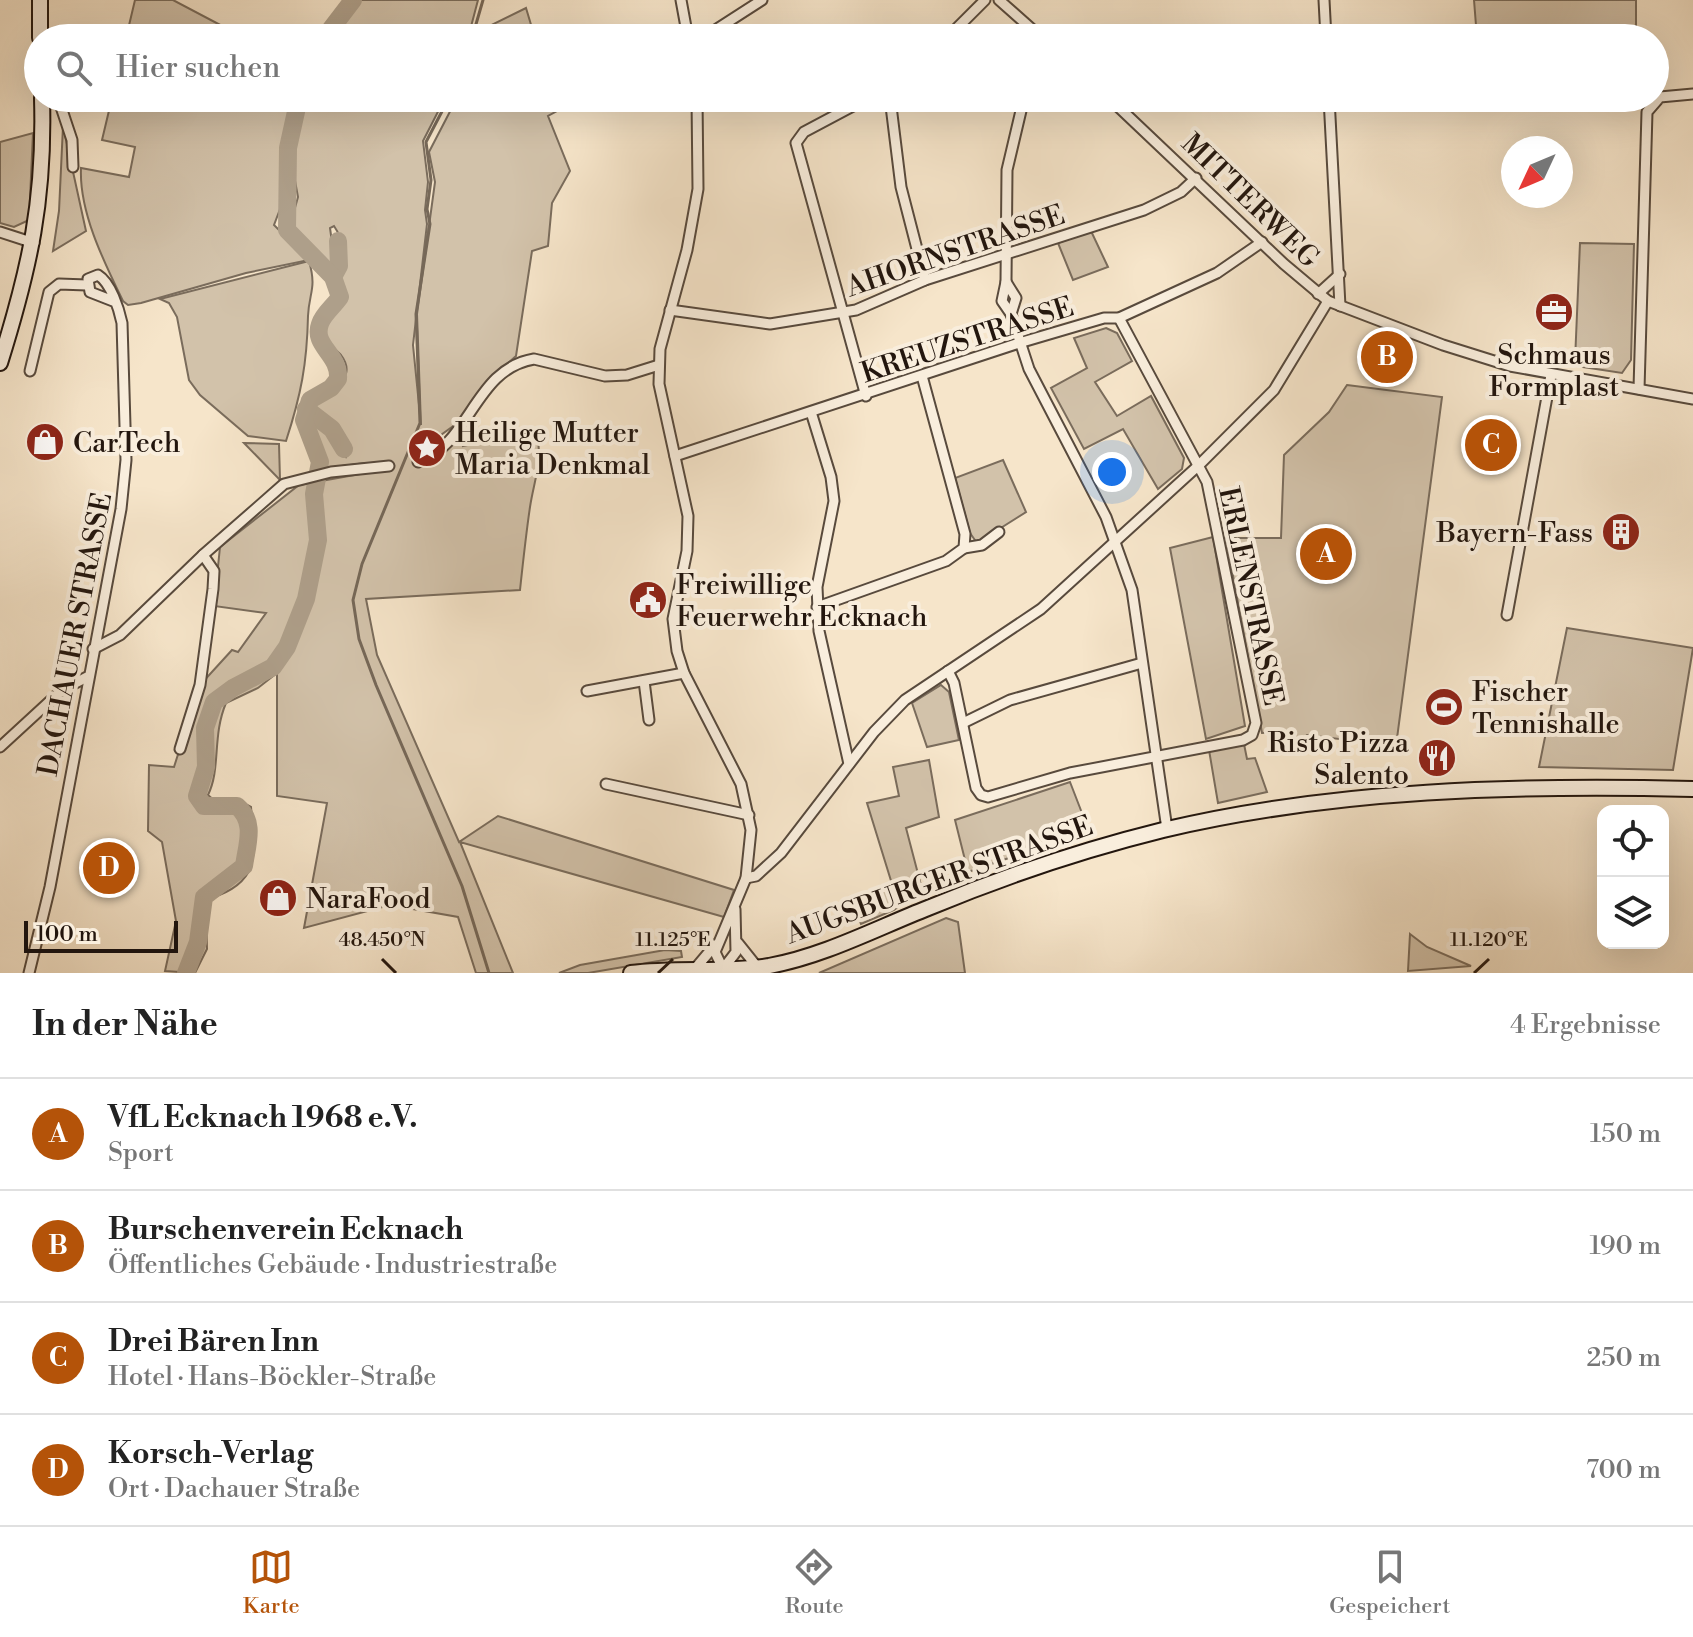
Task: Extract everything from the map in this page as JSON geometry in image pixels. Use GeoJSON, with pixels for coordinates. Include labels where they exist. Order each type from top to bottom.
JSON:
{"type":"FeatureCollection","features":[{"type":"Feature","properties":{"kind":"main road"},"geometry":{"type":"LineString","coordinates":[[40,0],[40,24]]}},
{"type":"Feature","properties":{"kind":"main road"},"geometry":{"type":"LineString","coordinates":[[0,363],[34,243],[43,142],[42,112]]}},
{"type":"Feature","properties":{"kind":"main road","name":"AUGSBURGER STRASSE"},"geometry":{"type":"LineString","coordinates":[[631,973],[758,968],[801,957],[1074,853],[1167,829],[1260,812],[1356,800],[1541,788],[1693,789]]}},
{"type":"Feature","properties":{"kind":"street"},"geometry":{"type":"LineString","coordinates":[[681,0],[685,24]]}},
{"type":"Feature","properties":{"kind":"street"},"geometry":{"type":"LineString","coordinates":[[725,24],[762,0]]}},
{"type":"Feature","properties":{"kind":"street"},"geometry":{"type":"LineString","coordinates":[[961,24],[985,0]]}},
{"type":"Feature","properties":{"kind":"street"},"geometry":{"type":"LineString","coordinates":[[999,0],[1026,24]]}},
{"type":"Feature","properties":{"kind":"street"},"geometry":{"type":"LineString","coordinates":[[1324,0],[1325,24]]}},
{"type":"Feature","properties":{"kind":"street"},"geometry":{"type":"LineString","coordinates":[[1669,96],[1693,94]]}},
{"type":"Feature","properties":{"kind":"street"},"geometry":{"type":"LineString","coordinates":[[63,112],[72,140],[73,167]]}},
{"type":"Feature","properties":{"kind":"street"},"geometry":{"type":"LineString","coordinates":[[694,970],[720,939],[735,909],[746,878],[751,846],[749,815],[730,758],[684,673],[673,619],[687,551],[688,516],[661,400],[659,365],[693,226],[698,189],[697,112]]}},
{"type":"Feature","properties":{"kind":"street"},"geometry":{"type":"LineString","coordinates":[[842,112],[804,132],[796,143],[866,396]]}},
{"type":"Feature","properties":{"kind":"street"},"geometry":{"type":"LineString","coordinates":[[892,112],[901,187],[925,280]]}},
{"type":"Feature","properties":{"kind":"street"},"geometry":{"type":"LineString","coordinates":[[1021,112],[1007,170],[1006,282],[1002,301],[1011,314],[1019,343],[1115,541],[1132,590],[1167,829]]}},
{"type":"Feature","properties":{"kind":"street","name":"MITTERWEG"},"geometry":{"type":"LineString","coordinates":[[1124,112],[1328,301],[1443,345],[1551,375],[1693,399]]}},
{"type":"Feature","properties":{"kind":"street"},"geometry":{"type":"LineString","coordinates":[[1330,112],[1340,306]]}},
{"type":"Feature","properties":{"kind":"street"},"geometry":{"type":"LineString","coordinates":[[1639,389],[1647,112]]}},
{"type":"Feature","properties":{"kind":"street","name":"AHORNSTRASSE"},"geometry":{"type":"LineString","coordinates":[[670,310],[770,324],[856,310],[925,280],[1005,252],[1144,210],[1181,192],[1196,178]]}},
{"type":"Feature","properties":{"kind":"street"},"geometry":{"type":"LineString","coordinates":[[0,232],[34,243]]}},
{"type":"Feature","properties":{"kind":"street","name":"KREUZSTRASSE"},"geometry":{"type":"LineString","coordinates":[[675,456],[866,396],[1019,343],[1104,318],[1119,318],[1217,273],[1262,242]]}},
{"type":"Feature","properties":{"kind":"street"},"geometry":{"type":"LineString","coordinates":[[1318,294],[1340,274]]}},
{"type":"Feature","properties":{"kind":"street"},"geometry":{"type":"LineString","coordinates":[[87,285],[93,276],[104,279],[113,301]]}},
{"type":"Feature","properties":{"kind":"street"},"geometry":{"type":"LineString","coordinates":[[30,371],[49,292],[59,284],[87,285]]}},
{"type":"Feature","properties":{"kind":"street"},"geometry":{"type":"LineString","coordinates":[[87,285],[90,292],[113,301]]}},
{"type":"Feature","properties":{"kind":"street","name":"DACHAUER STRASSE"},"geometry":{"type":"LineString","coordinates":[[29,973],[50,887],[125,486],[122,323],[113,301]]}},
{"type":"Feature","properties":{"kind":"street"},"geometry":{"type":"LineString","coordinates":[[746,878],[756,876],[781,853],[849,764],[905,700],[1041,609],[1199,465],[1274,390],[1328,301]]}},
{"type":"Feature","properties":{"kind":"street","name":"ERLENSTRASSE"},"geometry":{"type":"LineString","coordinates":[[948,671],[963,723],[976,788],[981,795],[988,797],[1070,773],[1243,740],[1252,735],[1256,723],[1218,530],[1199,465],[1119,318]]}},
{"type":"Feature","properties":{"kind":"street"},"geometry":{"type":"LineString","coordinates":[[418,462],[442,448],[490,382],[524,361],[534,359],[616,376],[659,365]]}},
{"type":"Feature","properties":{"kind":"street"},"geometry":{"type":"LineString","coordinates":[[1507,615],[1551,375]]}},
{"type":"Feature","properties":{"kind":"street"},"geometry":{"type":"LineString","coordinates":[[922,376],[965,534],[964,548]]}},
{"type":"Feature","properties":{"kind":"street"},"geometry":{"type":"LineString","coordinates":[[811,412],[831,477],[834,501],[817,587],[817,607],[824,659],[849,764]]}},
{"type":"Feature","properties":{"kind":"street"},"geometry":{"type":"LineString","coordinates":[[93,649],[120,635],[203,555],[284,484],[331,472],[389,466]]}},
{"type":"Feature","properties":{"kind":"street"},"geometry":{"type":"LineString","coordinates":[[817,607],[946,561],[964,548],[982,545],[999,532]]}},
{"type":"Feature","properties":{"kind":"street"},"geometry":{"type":"LineString","coordinates":[[180,749],[200,685],[213,589],[214,571],[203,555]]}},
{"type":"Feature","properties":{"kind":"street"},"geometry":{"type":"LineString","coordinates":[[963,723],[1010,700],[1142,663]]}},
{"type":"Feature","properties":{"kind":"street"},"geometry":{"type":"LineString","coordinates":[[587,691],[684,673]]}},
{"type":"Feature","properties":{"kind":"street"},"geometry":{"type":"LineString","coordinates":[[0,747],[62,690],[87,677]]}},
{"type":"Feature","properties":{"kind":"street"},"geometry":{"type":"LineString","coordinates":[[644,681],[649,720]]}},
{"type":"Feature","properties":{"kind":"street"},"geometry":{"type":"LineString","coordinates":[[606,784],[749,815]]}},
{"type":"Feature","properties":{"kind":"street"},"geometry":{"type":"LineString","coordinates":[[720,939],[716,959],[723,969],[733,960],[738,943],[735,909]]}},
{"type":"Feature","properties":{"kind":"street"},"geometry":{"type":"LineString","coordinates":[[738,943],[758,968]]}},
{"type":"Feature","properties":{"kind":"shaded area"},"geometry":{"type":"Polygon","coordinates":[[[135,0],[173,0],[218,24],[129,24],[135,0]]]}},
{"type":"Feature","properties":{"kind":"shaded area"},"geometry":{"type":"Polygon","coordinates":[[[360,0],[478,0],[472,24],[341,24],[360,0]]]}},
{"type":"Feature","properties":{"kind":"shaded area"},"geometry":{"type":"Polygon","coordinates":[[[1474,0],[1636,0],[1636,24],[1476,24],[1474,0]]]}},
{"type":"Feature","properties":{"kind":"shaded area"},"geometry":{"type":"Polygon","coordinates":[[[526,8],[531,24],[493,24],[526,8]]]}},
{"type":"Feature","properties":{"kind":"shaded area"},"geometry":{"type":"Polygon","coordinates":[[[109,112],[290,112],[283,149],[285,196],[274,225],[309,260],[246,273],[128,305],[108,270],[88,219],[81,168],[129,177],[135,147],[102,140],[109,112]]]}},
{"type":"Feature","properties":{"kind":"shaded area"},"geometry":{"type":"Polygon","coordinates":[[[300,112],[438,112],[423,141],[428,182],[427,224],[413,345],[421,425],[417,314],[435,182],[429,152],[450,112],[555,112],[548,116],[570,171],[552,203],[548,246],[532,251],[516,356],[488,381],[456,424],[430,443],[422,463],[444,451],[464,426],[463,446],[536,431],[539,460],[520,590],[366,599],[377,655],[459,842],[498,816],[734,890],[724,917],[460,842],[513,973],[476,973],[458,917],[390,905],[304,928],[327,803],[277,796],[277,673],[258,688],[226,703],[208,795],[215,801],[236,799],[251,807],[254,838],[252,864],[239,884],[211,898],[206,909],[207,949],[195,973],[165,971],[176,921],[162,842],[148,831],[149,765],[174,767],[200,685],[232,650],[238,652],[266,613],[214,606],[220,547],[299,485],[377,471],[365,463],[326,468],[309,423],[315,418],[346,457],[349,452],[341,434],[313,404],[339,385],[346,372],[341,355],[324,340],[321,329],[343,297],[343,282],[338,273],[343,255],[342,243],[334,226],[330,228],[335,264],[330,267],[294,236],[291,222],[298,197],[293,170],[300,112]]]}},
{"type":"Feature","properties":{"kind":"shaded area"},"geometry":{"type":"Polygon","coordinates":[[[63,126],[86,231],[53,251],[59,211],[63,126]]]}},
{"type":"Feature","properties":{"kind":"shaded area"},"geometry":{"type":"Polygon","coordinates":[[[33,133],[29,220],[14,227],[0,223],[0,142],[33,133]]]}},
{"type":"Feature","properties":{"kind":"shaded area"},"geometry":{"type":"Polygon","coordinates":[[[1091,231],[1108,267],[1073,280],[1058,243],[1091,231]]]}},
{"type":"Feature","properties":{"kind":"shaded area"},"geometry":{"type":"Polygon","coordinates":[[[1580,243],[1634,244],[1631,360],[1622,373],[1583,367],[1575,361],[1580,243]]]}},
{"type":"Feature","properties":{"kind":"shaded area"},"geometry":{"type":"Polygon","coordinates":[[[309,261],[312,284],[305,365],[286,441],[248,436],[200,395],[189,380],[177,317],[169,303],[160,299],[309,261]]]}},
{"type":"Feature","properties":{"kind":"shaded area"},"geometry":{"type":"Polygon","coordinates":[[[1106,328],[1117,333],[1132,361],[1095,382],[1117,416],[1151,396],[1184,458],[1182,469],[1158,489],[1123,429],[1084,449],[1051,388],[1087,368],[1074,338],[1106,328]]]}},
{"type":"Feature","properties":{"kind":"shaded area"},"geometry":{"type":"Polygon","coordinates":[[[1347,385],[1442,397],[1396,746],[1307,735],[1299,742],[1286,742],[1279,732],[1262,733],[1226,538],[1281,538],[1284,455],[1329,412],[1347,385]]]}},
{"type":"Feature","properties":{"kind":"shaded area"},"geometry":{"type":"Polygon","coordinates":[[[244,443],[279,444],[280,480],[244,443]]]}},
{"type":"Feature","properties":{"kind":"shaded area"},"geometry":{"type":"Polygon","coordinates":[[[1003,460],[1026,512],[977,543],[970,533],[955,478],[1003,460]]]}},
{"type":"Feature","properties":{"kind":"shaded area"},"geometry":{"type":"Polygon","coordinates":[[[1213,537],[1245,726],[1206,739],[1170,548],[1213,537]]]}},
{"type":"Feature","properties":{"kind":"shaded area"},"geometry":{"type":"Polygon","coordinates":[[[1567,628],[1693,648],[1673,770],[1539,767],[1567,628]]]}},
{"type":"Feature","properties":{"kind":"shaded area"},"geometry":{"type":"Polygon","coordinates":[[[941,685],[949,692],[959,740],[927,747],[912,703],[941,685]]]}},
{"type":"Feature","properties":{"kind":"shaded area"},"geometry":{"type":"Polygon","coordinates":[[[1244,744],[1247,759],[1255,758],[1267,792],[1218,803],[1209,750],[1244,744]]]}},
{"type":"Feature","properties":{"kind":"shaded area"},"geometry":{"type":"Polygon","coordinates":[[[929,760],[939,817],[906,828],[922,889],[894,910],[861,924],[853,904],[892,884],[867,803],[899,796],[893,767],[929,760]]]}},
{"type":"Feature","properties":{"kind":"shaded area"},"geometry":{"type":"Polygon","coordinates":[[[1070,782],[1087,826],[1067,838],[968,872],[955,820],[1070,782]]]}},
{"type":"Feature","properties":{"kind":"shaded area"},"geometry":{"type":"Polygon","coordinates":[[[946,918],[958,922],[965,973],[819,973],[946,918]]]}},
{"type":"Feature","properties":{"kind":"shaded area"},"geometry":{"type":"Polygon","coordinates":[[[1410,934],[1427,947],[1471,966],[1408,971],[1410,934]]]}},
{"type":"Feature","properties":{"kind":"shaded area"},"geometry":{"type":"Polygon","coordinates":[[[665,950],[681,951],[682,957],[588,973],[559,973],[580,965],[665,950]]]}},
{"type":"Feature","properties":{"kind":"waterway"},"geometry":{"type":"LineString","coordinates":[[335,24],[353,0]]}},
{"type":"Feature","properties":{"kind":"waterway"},"geometry":{"type":"LineString","coordinates":[[476,24],[483,0]]}},
{"type":"Feature","properties":{"kind":"waterway"},"geometry":{"type":"LineString","coordinates":[[186,973],[198,942],[204,897],[244,866],[249,834],[247,819],[237,806],[204,806],[197,796],[206,767],[205,728],[214,702],[273,667],[287,647],[306,599],[318,540],[314,494],[320,462],[304,420],[310,400],[331,388],[338,379],[335,363],[319,332],[324,317],[340,297],[333,277],[287,230],[288,148],[296,112]]}},
{"type":"Feature","properties":{"kind":"waterway"},"geometry":{"type":"LineString","coordinates":[[442,112],[426,142],[431,180],[427,209],[430,224],[416,314],[420,423],[362,564],[353,600],[359,639],[462,886],[489,973]]}},
{"type":"Feature","properties":{"kind":"waterway"},"geometry":{"type":"LineString","coordinates":[[333,277],[339,266],[338,241]]}},
{"type":"Feature","properties":{"kind":"waterway"},"geometry":{"type":"LineString","coordinates":[[306,409],[332,429],[344,449]]}},
{"type":"Feature","properties":{"kind":"place","name":"Schmaus Formplast"},"geometry":{"type":"Point","coordinates":[1554,312]}},
{"type":"Feature","properties":{"kind":"place","name":"Burschenverein Ecknach"},"geometry":{"type":"Point","coordinates":[1387,357]}},
{"type":"Feature","properties":{"kind":"place","name":"CarTech"},"geometry":{"type":"Point","coordinates":[45,442]}},
{"type":"Feature","properties":{"kind":"place","name":"Drei Bären Inn"},"geometry":{"type":"Point","coordinates":[1491,445]}},
{"type":"Feature","properties":{"kind":"place","name":"Heilige Mutter Maria Denkmal"},"geometry":{"type":"Point","coordinates":[427,448]}},
{"type":"Feature","properties":{"kind":"place","name":"Bayern-Fass"},"geometry":{"type":"Point","coordinates":[1621,532]}},
{"type":"Feature","properties":{"kind":"place","name":"VfL Ecknach 1968 e.V."},"geometry":{"type":"Point","coordinates":[1326,554]}},
{"type":"Feature","properties":{"kind":"place","name":"Freiwillige Feuerwehr Ecknach"},"geometry":{"type":"Point","coordinates":[648,600]}},
{"type":"Feature","properties":{"kind":"place","name":"Fischer Tennishalle"},"geometry":{"type":"Point","coordinates":[1444,707]}},
{"type":"Feature","properties":{"kind":"place","name":"Risto Pizza Salento"},"geometry":{"type":"Point","coordinates":[1437,758]}},
{"type":"Feature","properties":{"kind":"place","name":"Korsch-Verlag"},"geometry":{"type":"Point","coordinates":[109,868]}},
{"type":"Feature","properties":{"kind":"place","name":"NaraFood"},"geometry":{"type":"Point","coordinates":[278,898]}}]}
